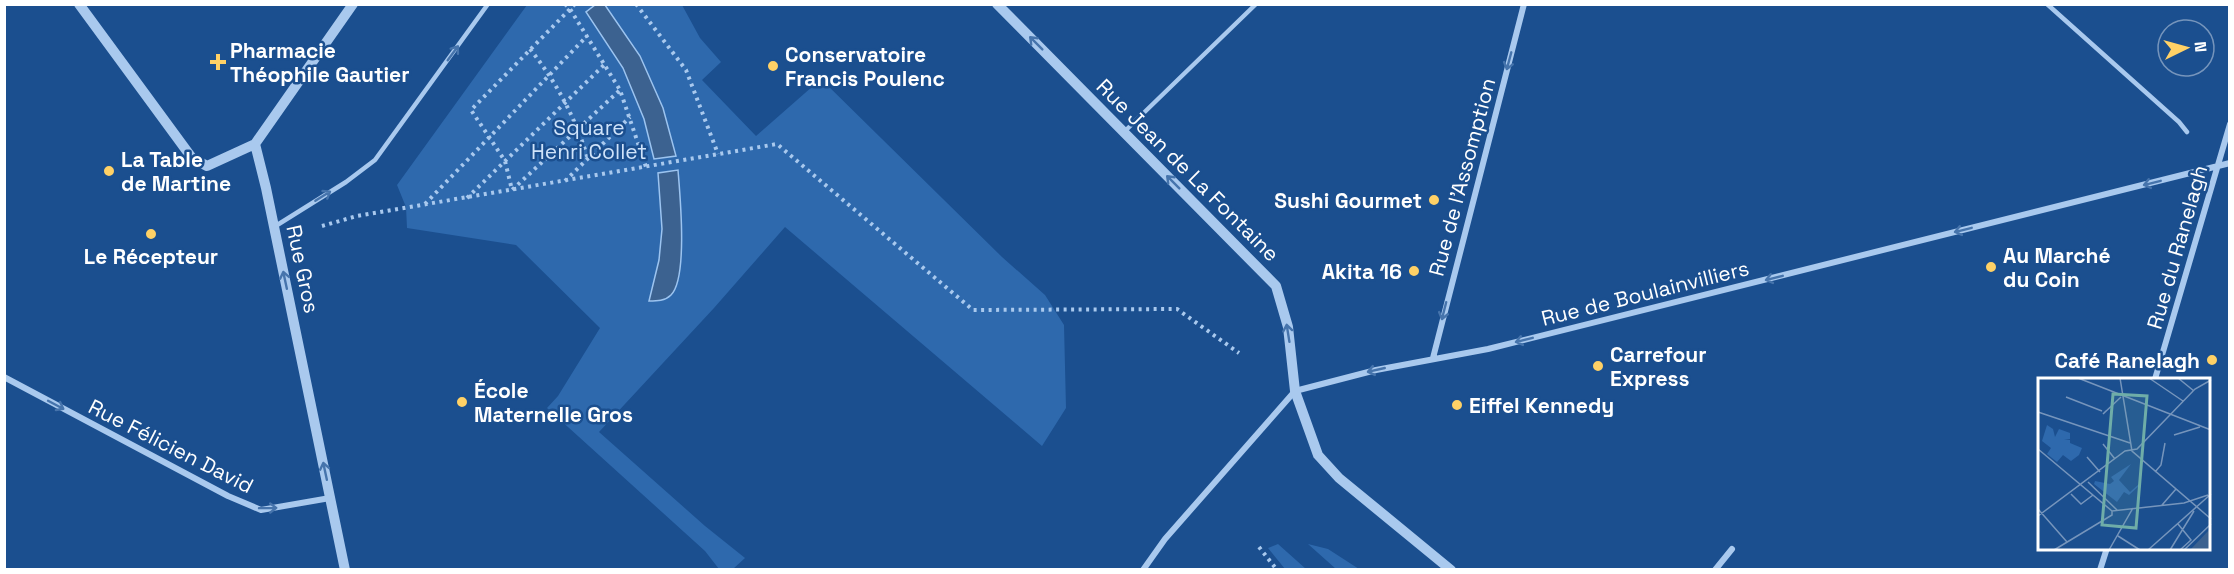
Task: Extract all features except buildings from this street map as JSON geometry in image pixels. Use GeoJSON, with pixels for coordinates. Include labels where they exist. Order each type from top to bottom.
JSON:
{"type":"FeatureCollection","features":[{"type":"Feature","properties":{"kind":"street"},"geometry":{"type":"LineString","coordinates":[[79,4],[192,158],[207,166],[255,144],[353,4]]}},
{"type":"Feature","properties":{"kind":"street","name":"Rue Jean de La Fontaine"},"geometry":{"type":"LineString","coordinates":[[998,4],[1276,286],[1288,327],[1295,391],[1317,455],[1339,478],[1451,570]]}},
{"type":"Feature","properties":{"kind":"street","name":"Rue de l'Assomption"},"geometry":{"type":"LineString","coordinates":[[1433,358],[1524,4]]}},
{"type":"Feature","properties":{"kind":"street","name":"Rue du Ranelagh"},"geometry":{"type":"LineString","coordinates":[[2156,378],[2229,124]]}},
{"type":"Feature","properties":{"kind":"street","name":"Rue Gros"},"geometry":{"type":"LineString","coordinates":[[255,144],[345,570]]}},
{"type":"Feature","properties":{"kind":"street","name":"Rue de Boulainvilliers"},"geometry":{"type":"LineString","coordinates":[[1295,391],[1433,358],[1488,349],[2229,163]]}},
{"type":"Feature","properties":{"kind":"street","name":"Rue Félicien David"},"geometry":{"type":"LineString","coordinates":[[4,377],[228,496],[261,510],[331,498]]}},
{"type":"Feature","properties":{"kind":"street"},"geometry":{"type":"LineString","coordinates":[[1143,570],[1165,539],[1295,391]]}},
{"type":"Feature","properties":{"kind":"street"},"geometry":{"type":"LineString","coordinates":[[1716,570],[1732,549]]}},
{"type":"Feature","properties":{"kind":"street"},"geometry":{"type":"LineString","coordinates":[[2100,570],[2107,550]]}},
{"type":"Feature","properties":{"kind":"lane"},"geometry":{"type":"LineString","coordinates":[[274,227],[346,182],[375,160],[488,4]]}},
{"type":"Feature","properties":{"kind":"lane"},"geometry":{"type":"LineString","coordinates":[[1124,133],[1256,4]]}},
{"type":"Feature","properties":{"kind":"lane"},"geometry":{"type":"LineString","coordinates":[[2047,4],[2179,122],[2187,132]]}},
{"type":"Feature","properties":{"kind":"path"},"geometry":{"type":"LineString","coordinates":[[564,4],[570,9],[620,90],[646,167]]}},
{"type":"Feature","properties":{"kind":"path"},"geometry":{"type":"LineString","coordinates":[[512,190],[505,161],[471,110],[575,4]]}},
{"type":"Feature","properties":{"kind":"path"},"geometry":{"type":"LineString","coordinates":[[636,4],[686,70],[718,154]]}},
{"type":"Feature","properties":{"kind":"path"},"geometry":{"type":"LineString","coordinates":[[424,206],[587,36]]}},
{"type":"Feature","properties":{"kind":"path"},"geometry":{"type":"LineString","coordinates":[[530,50],[550,74],[566,101],[579,129],[588,159]]}},
{"type":"Feature","properties":{"kind":"path"},"geometry":{"type":"LineString","coordinates":[[466,199],[604,64]]}},
{"type":"Feature","properties":{"kind":"path"},"geometry":{"type":"LineString","coordinates":[[512,190],[620,90]]}},
{"type":"Feature","properties":{"kind":"path"},"geometry":{"type":"LineString","coordinates":[[565,181],[630,117]]}},
{"type":"Feature","properties":{"kind":"path"},"geometry":{"type":"LineString","coordinates":[[322,226],[357,216],[777,144],[973,310],[1177,309],[1239,353]]}},
{"type":"Feature","properties":{"kind":"path"},"geometry":{"type":"LineString","coordinates":[[1259,547],[1277,570]]}},
{"type":"Feature","properties":{"kind":"green space","name":"Square Henri Collet"},"geometry":{"type":"Polygon","coordinates":[[[527,5],[682,5],[700,38],[721,62],[702,80],[756,136],[821,79],[1002,257],[1045,295],[1064,325],[1066,408],[1042,446],[785,227],[714,308],[599,432],[705,526],[745,558],[733,569],[719,569],[705,551],[547,408],[558,396],[600,328],[516,245],[407,228],[406,207],[397,185],[527,5]]]}},
{"type":"Feature","properties":{"kind":"green space"},"geometry":{"type":"Polygon","coordinates":[[[1278,544],[1306,569],[1285,569],[1268,548],[1278,544]]]}},
{"type":"Feature","properties":{"kind":"green space"},"geometry":{"type":"Polygon","coordinates":[[[1308,544],[1328,549],[1359,569],[1336,569],[1308,544]]]}},
{"type":"Feature","properties":{"kind":"shaded area"},"geometry":{"type":"Polygon","coordinates":[[[595,5],[605,5],[640,56],[663,108],[676,156],[654,159],[644,119],[623,68],[586,12],[595,5]]]}},
{"type":"Feature","properties":{"kind":"shaded area"},"geometry":{"type":"Polygon","coordinates":[[[678,170],[682,236],[680,272],[676,286],[669,297],[664,300],[649,301],[659,260],[662,229],[658,173],[678,170]]]}},
{"type":"Feature","properties":{"kind":"place","name":"Pharmacie Théophile Gautier"},"geometry":{"type":"Point","coordinates":[218,62]}},
{"type":"Feature","properties":{"kind":"place","name":"Conservatoire Francis Poulenc"},"geometry":{"type":"Point","coordinates":[773,66]}},
{"type":"Feature","properties":{"kind":"place","name":"La Table de Martine"},"geometry":{"type":"Point","coordinates":[109,171]}},
{"type":"Feature","properties":{"kind":"place","name":"Sushi Gourmet"},"geometry":{"type":"Point","coordinates":[1434,200]}},
{"type":"Feature","properties":{"kind":"place","name":"Le Récepteur"},"geometry":{"type":"Point","coordinates":[151,234]}},
{"type":"Feature","properties":{"kind":"place","name":"Au Marché du Coin"},"geometry":{"type":"Point","coordinates":[1991,267]}},
{"type":"Feature","properties":{"kind":"place","name":"Akita 16"},"geometry":{"type":"Point","coordinates":[1414,271]}},
{"type":"Feature","properties":{"kind":"place","name":"Café Ranelagh"},"geometry":{"type":"Point","coordinates":[2212,360]}},
{"type":"Feature","properties":{"kind":"place","name":"Carrefour Express"},"geometry":{"type":"Point","coordinates":[1598,366]}},
{"type":"Feature","properties":{"kind":"place","name":"École Maternelle Gros"},"geometry":{"type":"Point","coordinates":[462,402]}},
{"type":"Feature","properties":{"kind":"place","name":"Eiffel Kennedy"},"geometry":{"type":"Point","coordinates":[1457,405]}}]}
